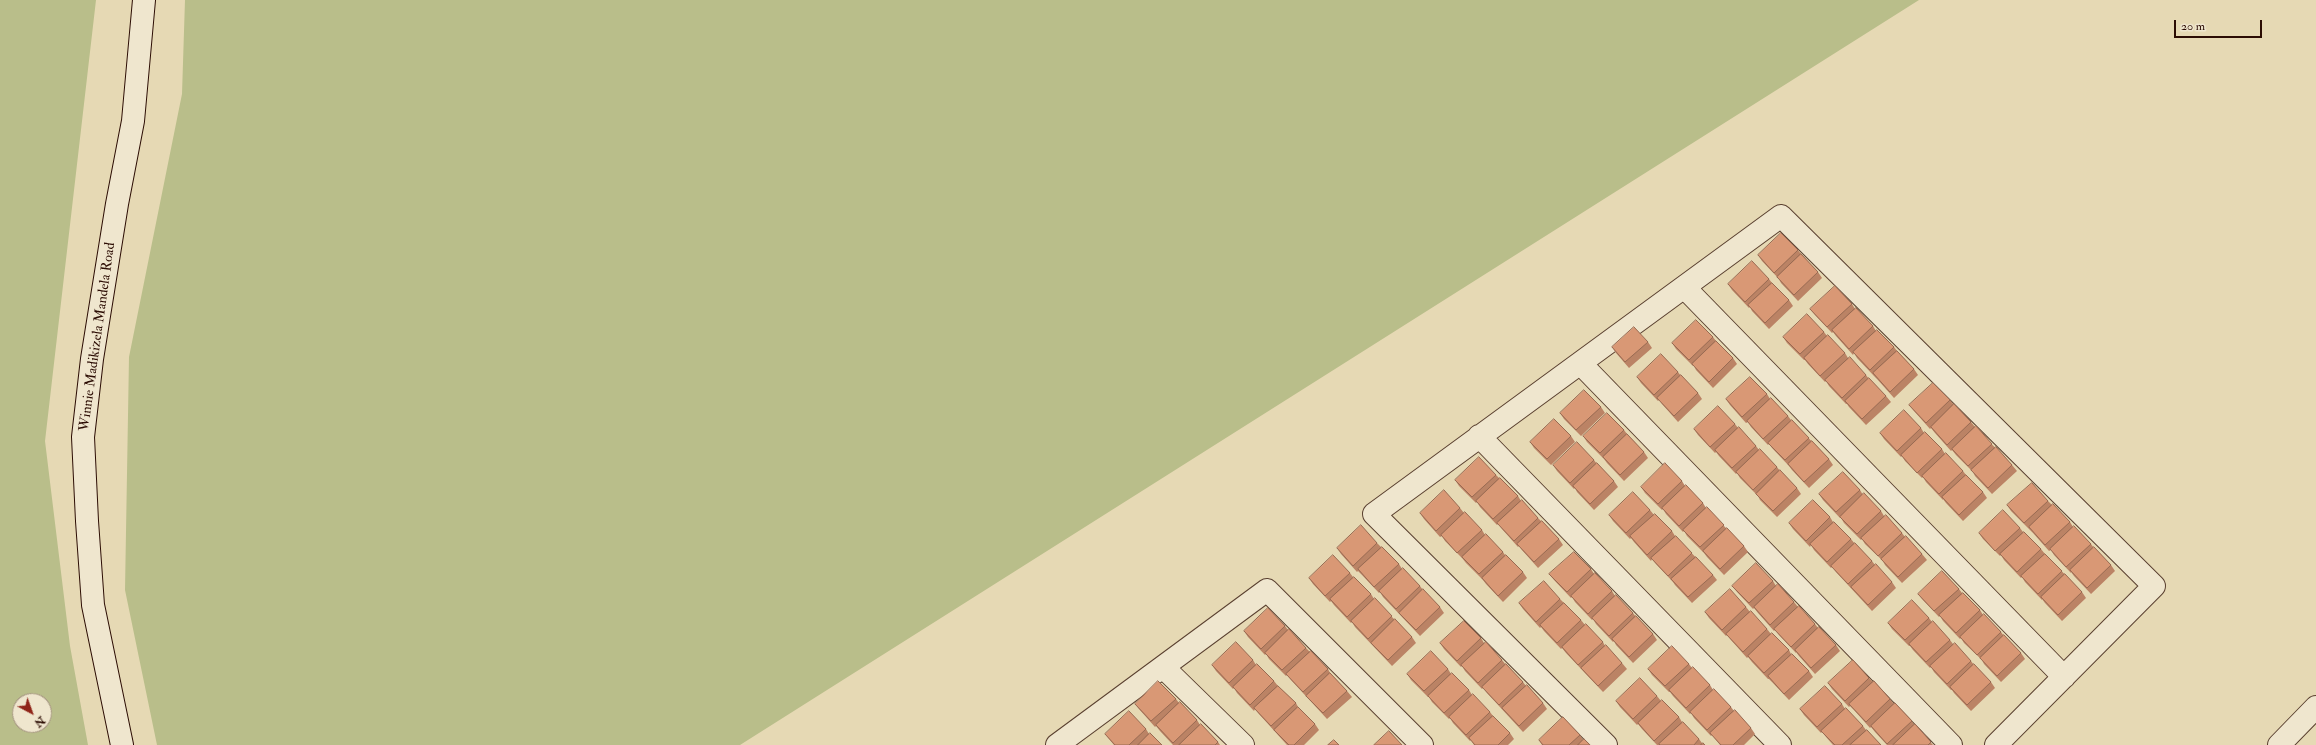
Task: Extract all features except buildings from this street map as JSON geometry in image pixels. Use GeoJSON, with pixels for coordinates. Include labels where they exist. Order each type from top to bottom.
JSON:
{"type":"FeatureCollection","features":[{"type":"Feature","properties":{"kind":"street","name":"Winnie Madikizela Mandela Road"},"geometry":{"type":"LineString","coordinates":[[122,745],[93,605],[83,437],[95,344],[133,121],[144,0]]}},
{"type":"Feature","properties":{"kind":"street"},"geometry":{"type":"LineString","coordinates":[[1606,745],[1374,514],[1781,216],[2154,586],[1996,745]]}},
{"type":"Feature","properties":{"kind":"street"},"geometry":{"type":"LineString","coordinates":[[1684,287],[2064,677]]}},
{"type":"Feature","properties":{"kind":"street"},"geometry":{"type":"LineString","coordinates":[[1580,363],[1952,745]]}},
{"type":"Feature","properties":{"kind":"street"},"geometry":{"type":"LineString","coordinates":[[1479,436],[1780,745]]}},
{"type":"Feature","properties":{"kind":"street"},"geometry":{"type":"LineString","coordinates":[[1058,745],[1267,590],[1422,745]]}},
{"type":"Feature","properties":{"kind":"street"},"geometry":{"type":"LineString","coordinates":[[1163,668],[1243,745]]}},
{"type":"Feature","properties":{"kind":"street"},"geometry":{"type":"LineString","coordinates":[[2279,745],[2314,712]]}},
{"type":"Feature","properties":{"kind":"green space"},"geometry":{"type":"Polygon","coordinates":[[[0,0],[96,0],[45,441],[70,646],[88,745],[0,745],[0,0]]]}},
{"type":"Feature","properties":{"kind":"green space"},"geometry":{"type":"Polygon","coordinates":[[[185,0],[1919,0],[740,745],[157,745],[125,590],[129,357],[182,94],[185,0]]]}}]}
